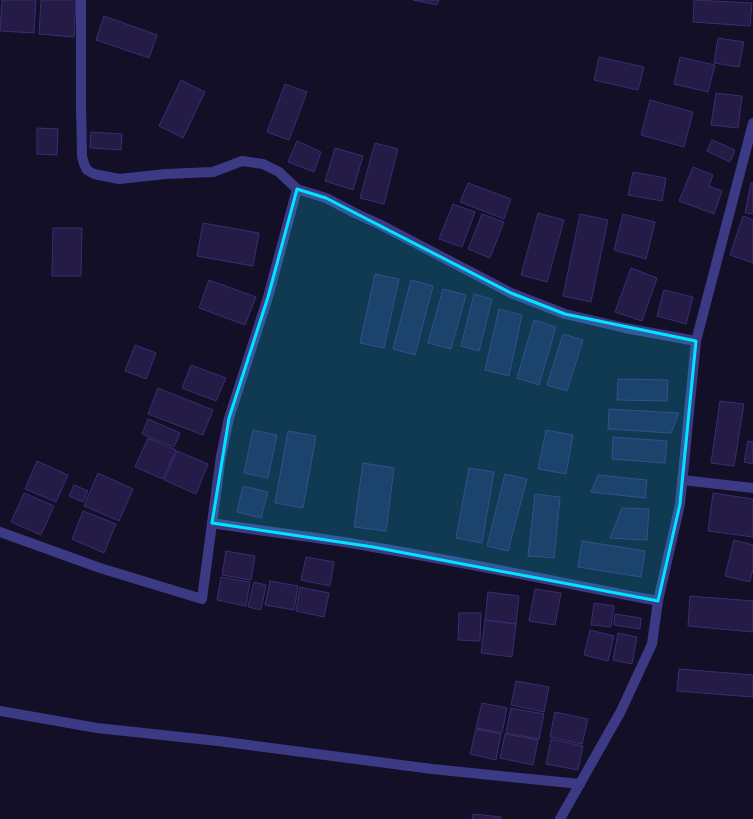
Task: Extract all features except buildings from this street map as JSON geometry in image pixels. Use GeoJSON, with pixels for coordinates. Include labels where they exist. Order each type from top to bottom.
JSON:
{"type":"FeatureCollection","features":[{"type":"Feature","properties":{"kind":"street"},"geometry":{"type":"LineString","coordinates":[[80,0],[82,156],[87,170],[94,174],[119,179],[166,174],[213,172],[242,161],[263,164],[279,172],[297,189],[326,198],[388,228],[511,293],[565,314],[625,328],[696,341]]}},
{"type":"Feature","properties":{"kind":"street"},"geometry":{"type":"LineString","coordinates":[[560,819],[621,711],[652,644],[658,601],[680,504],[696,341],[749,156],[753,123]]}},
{"type":"Feature","properties":{"kind":"street"},"geometry":{"type":"LineString","coordinates":[[0,532],[100,568],[202,599],[221,456],[229,418],[268,297],[297,189]]}},
{"type":"Feature","properties":{"kind":"street"},"geometry":{"type":"LineString","coordinates":[[682,480],[753,488]]}},
{"type":"Feature","properties":{"kind":"street"},"geometry":{"type":"LineString","coordinates":[[212,523],[308,536],[373,547],[658,601]]}},
{"type":"Feature","properties":{"kind":"street"},"geometry":{"type":"LineString","coordinates":[[0,711],[97,728],[218,741],[432,769],[580,784]]}},
{"type":"Feature","properties":{"kind":"highlighted area"},"geometry":{"type":"Polygon","coordinates":[[[297,189],[326,198],[511,293],[565,314],[696,341],[680,504],[658,601],[373,547],[212,523],[229,418],[268,297],[297,189]]]}}]}
